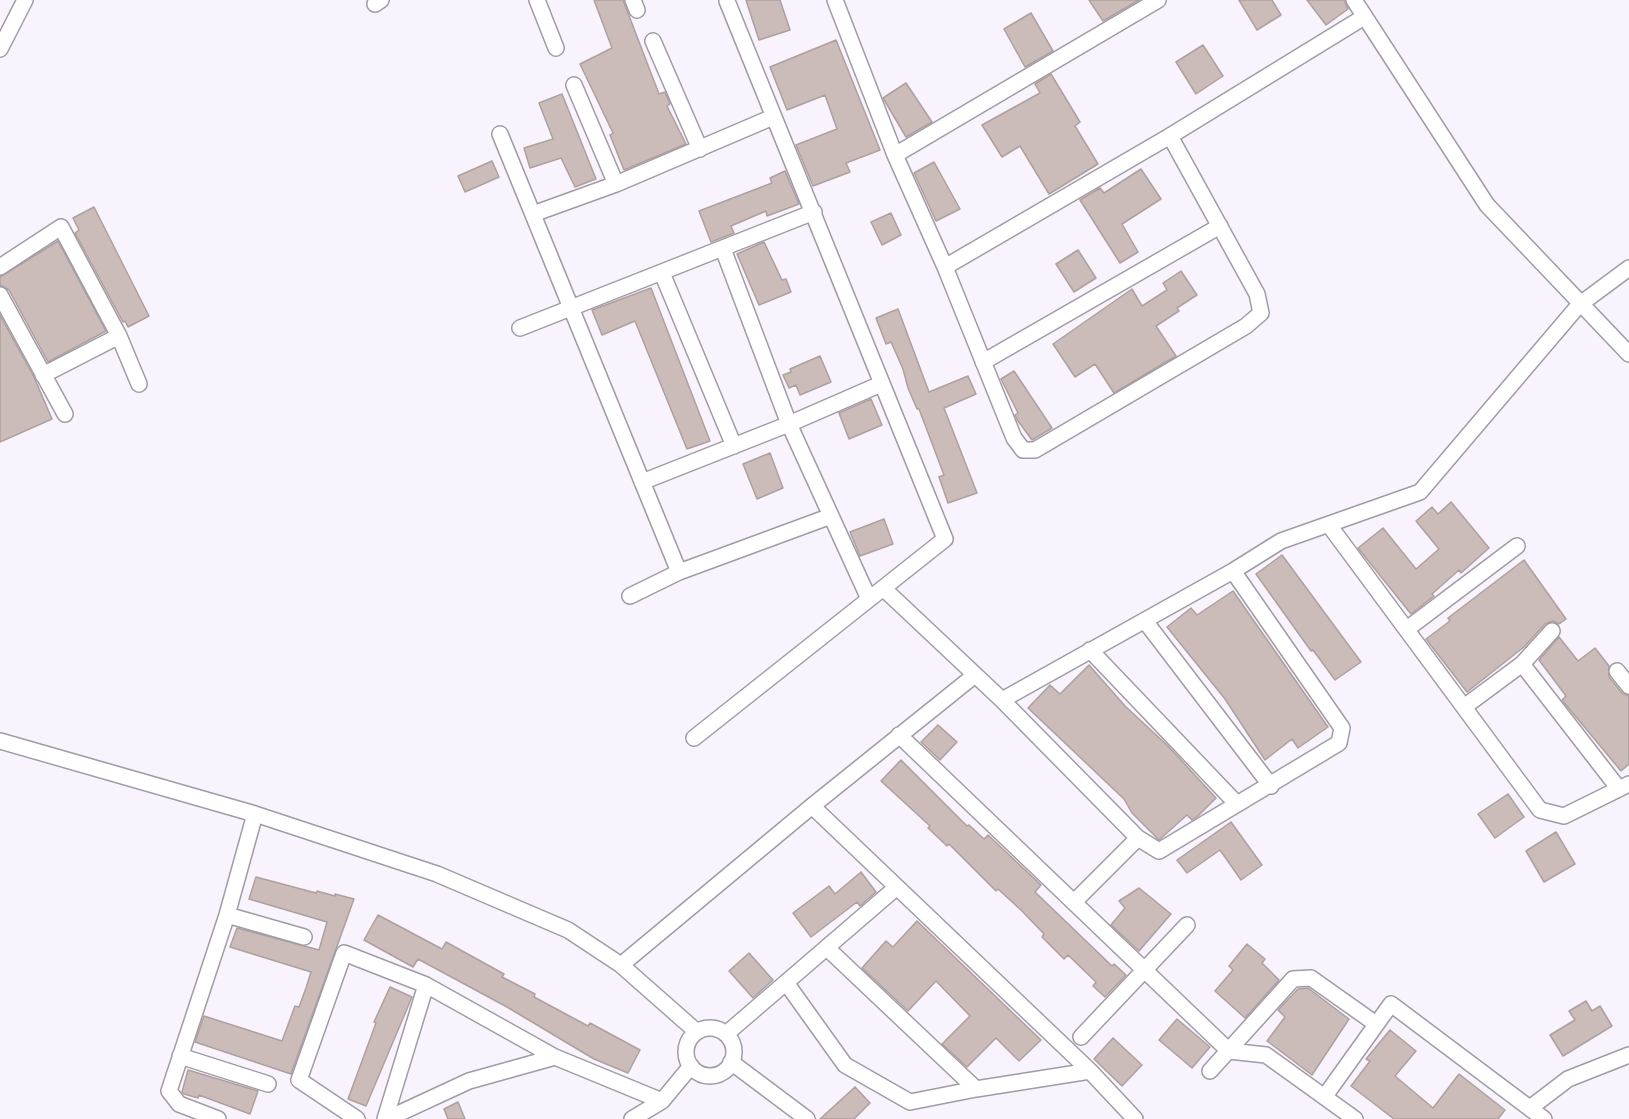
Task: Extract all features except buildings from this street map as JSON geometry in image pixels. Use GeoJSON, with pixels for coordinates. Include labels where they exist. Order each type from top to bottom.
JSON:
{"type":"FeatureCollection","features":[{"type":"Feature","properties":{"kind":"street"},"geometry":{"type":"LineString","coordinates":[[0,49],[24,0]]}},
{"type":"Feature","properties":{"kind":"street"},"geometry":{"type":"LineString","coordinates":[[537,0],[556,48]]}},
{"type":"Feature","properties":{"kind":"street"},"geometry":{"type":"LineString","coordinates":[[835,0],[896,155],[945,267],[1014,438],[1023,450],[1035,450],[1246,326],[1261,313],[1257,294],[1170,136]]}},
{"type":"Feature","properties":{"kind":"street"},"geometry":{"type":"LineString","coordinates":[[896,155],[1158,0]]}},
{"type":"Feature","properties":{"kind":"street"},"geometry":{"type":"LineString","coordinates":[[1354,0],[1487,205],[1629,354]]}},
{"type":"Feature","properties":{"kind":"street"},"geometry":{"type":"LineString","coordinates":[[694,738],[945,539],[727,1]]}},
{"type":"Feature","properties":{"kind":"street"},"geometry":{"type":"LineString","coordinates":[[945,267],[1170,136],[1364,17]]}},
{"type":"Feature","properties":{"kind":"street"},"geometry":{"type":"LineString","coordinates":[[653,41],[700,149]]}},
{"type":"Feature","properties":{"kind":"street"},"geometry":{"type":"LineString","coordinates":[[574,85],[616,184]]}},
{"type":"Feature","properties":{"kind":"street"},"geometry":{"type":"LineString","coordinates":[[533,214],[616,184],[773,117]]}},
{"type":"Feature","properties":{"kind":"street"},"geometry":{"type":"LineString","coordinates":[[500,134],[679,572]]}},
{"type":"Feature","properties":{"kind":"street"},"geometry":{"type":"LineString","coordinates":[[520,328],[814,212]]}},
{"type":"Feature","properties":{"kind":"street"},"geometry":{"type":"LineString","coordinates":[[983,362],[1221,226]]}},
{"type":"Feature","properties":{"kind":"street"},"geometry":{"type":"LineString","coordinates":[[0,267],[61,227],[118,336],[139,384]]}},
{"type":"Feature","properties":{"kind":"street"},"geometry":{"type":"LineString","coordinates":[[723,249],[789,424],[869,599]]}},
{"type":"Feature","properties":{"kind":"street"},"geometry":{"type":"LineString","coordinates":[[1002,699],[1145,621],[1281,541],[1420,492],[1580,304],[1629,268]]}},
{"type":"Feature","properties":{"kind":"street"},"geometry":{"type":"LineString","coordinates":[[662,273],[734,446]]}},
{"type":"Feature","properties":{"kind":"street"},"geometry":{"type":"LineString","coordinates":[[0,295],[65,414]]}},
{"type":"Feature","properties":{"kind":"street"},"geometry":{"type":"LineString","coordinates":[[43,375],[118,336]]}},
{"type":"Feature","properties":{"kind":"street"},"geometry":{"type":"LineString","coordinates":[[642,482],[789,424],[881,384]]}},
{"type":"Feature","properties":{"kind":"street"},"geometry":{"type":"LineString","coordinates":[[630,596],[679,572],[831,516]]}},
{"type":"Feature","properties":{"kind":"street"},"geometry":{"type":"LineString","coordinates":[[1329,525],[1540,810],[1564,816],[1624,787],[1522,663]]}},
{"type":"Feature","properties":{"kind":"street"},"geometry":{"type":"LineString","coordinates":[[1407,629],[1517,546]]}},
{"type":"Feature","properties":{"kind":"street"},"geometry":{"type":"LineString","coordinates":[[883,588],[1002,699],[1138,838],[1159,851],[1340,743],[1342,728],[1233,571]]}},
{"type":"Feature","properties":{"kind":"street"},"geometry":{"type":"LineString","coordinates":[[1145,621],[1271,786]]}},
{"type":"Feature","properties":{"kind":"street"},"geometry":{"type":"LineString","coordinates":[[1464,707],[1522,663],[1552,631]]}},
{"type":"Feature","properties":{"kind":"street"},"geometry":{"type":"LineString","coordinates":[[1090,650],[1237,804]]}},
{"type":"Feature","properties":{"kind":"street"},"geometry":{"type":"LineString","coordinates":[[1617,671],[1629,686]]}},
{"type":"Feature","properties":{"kind":"street"},"geometry":{"type":"LineString","coordinates":[[621,965],[812,806],[975,675]]}},
{"type":"Feature","properties":{"kind":"street"},"geometry":{"type":"LineString","coordinates":[[899,735],[1229,1051],[1266,1055],[1355,1119]]}},
{"type":"Feature","properties":{"kind":"street"},"geometry":{"type":"LineString","coordinates":[[0,741],[255,814],[437,874],[568,930],[621,965],[697,1032]]}},
{"type":"Feature","properties":{"kind":"street"},"geometry":{"type":"LineString","coordinates":[[812,806],[1090,1071],[1135,1119]]}},
{"type":"Feature","properties":{"kind":"street"},"geometry":{"type":"LineString","coordinates":[[218,1119],[179,1104],[169,1091],[226,915],[255,814]]}},
{"type":"Feature","properties":{"kind":"street"},"geometry":{"type":"LineString","coordinates":[[1074,902],[1138,838]]}},
{"type":"Feature","properties":{"kind":"street"},"geometry":{"type":"LineString","coordinates":[[726,1034],[828,949],[897,887]]}},
{"type":"Feature","properties":{"kind":"street"},"geometry":{"type":"LineString","coordinates":[[226,915],[304,937]]}},
{"type":"Feature","properties":{"kind":"street"},"geometry":{"type":"LineString","coordinates":[[1081,1037],[1187,925]]}},
{"type":"Feature","properties":{"kind":"street"},"geometry":{"type":"LineString","coordinates":[[828,949],[975,1089]]}},
{"type":"Feature","properties":{"kind":"street"},"geometry":{"type":"LineString","coordinates":[[357,1119],[299,1080],[344,953],[426,985],[555,1057],[662,1101]]}},
{"type":"Feature","properties":{"kind":"street"},"geometry":{"type":"LineString","coordinates":[[1210,1071],[1293,979],[1311,978],[1376,1024]]}},
{"type":"Feature","properties":{"kind":"street"},"geometry":{"type":"LineString","coordinates":[[787,984],[845,1065],[910,1102],[1090,1071]]}},
{"type":"Feature","properties":{"kind":"street"},"geometry":{"type":"LineString","coordinates":[[386,1119],[426,985]]}},
{"type":"Feature","properties":{"kind":"street"},"geometry":{"type":"LineString","coordinates":[[1325,1096],[1391,1004],[1544,1119]]}},
{"type":"Feature","properties":{"kind":"street"},"geometry":{"type":"LineString","coordinates":[[712,1028],[726,1034],[734,1047],[732,1062],[720,1074],[705,1075],[691,1066],[687,1060],[687,1044],[697,1032],[712,1028]]}},
{"type":"Feature","properties":{"kind":"street"},"geometry":{"type":"LineString","coordinates":[[1530,1108],[1568,1079],[1629,1055]]}},
{"type":"Feature","properties":{"kind":"street"},"geometry":{"type":"LineString","coordinates":[[180,1056],[268,1084]]}},
{"type":"Feature","properties":{"kind":"street"},"geometry":{"type":"LineString","coordinates":[[386,1119],[469,1081],[555,1057]]}},
{"type":"Feature","properties":{"kind":"street"},"geometry":{"type":"LineString","coordinates":[[732,1062],[807,1119]]}},
{"type":"Feature","properties":{"kind":"street"},"geometry":{"type":"LineString","coordinates":[[632,1119],[662,1101],[691,1066]]}}]}
